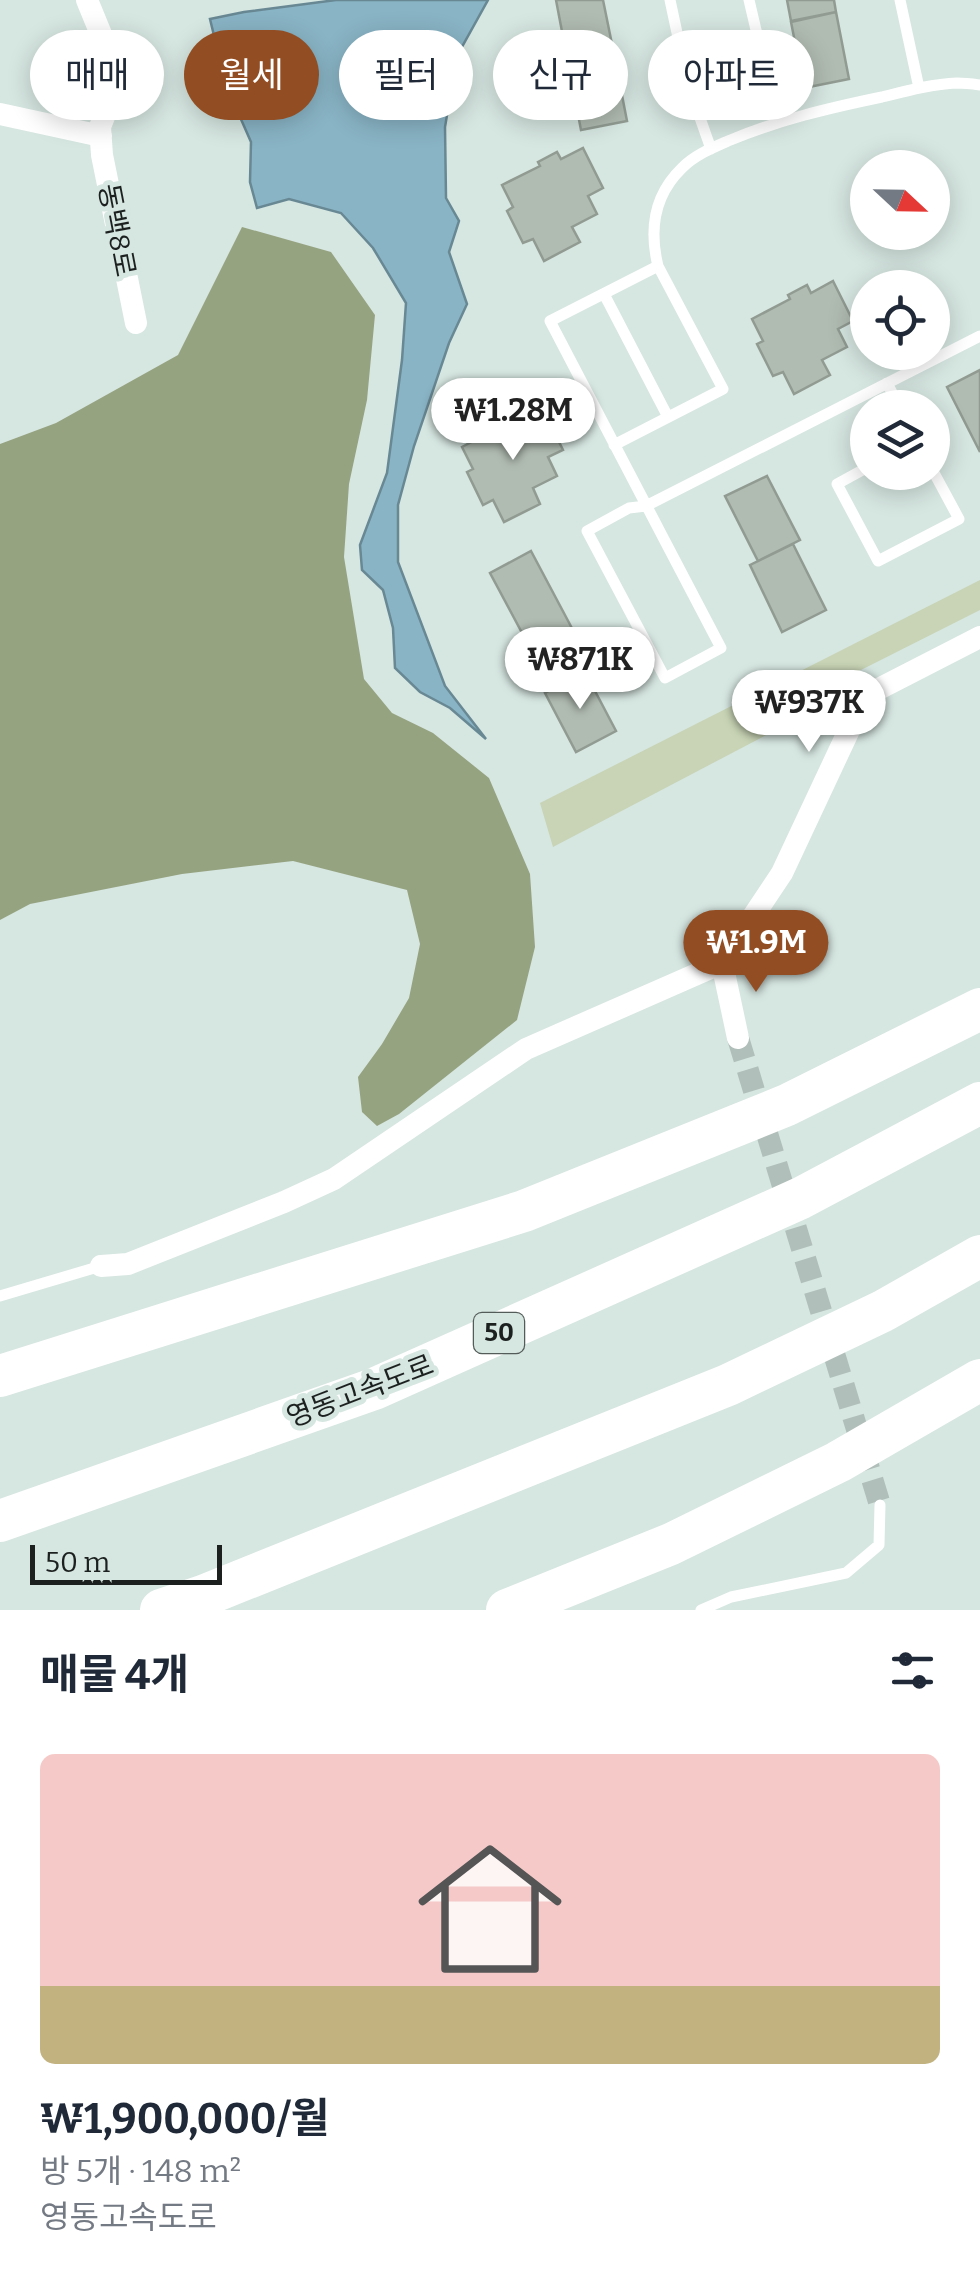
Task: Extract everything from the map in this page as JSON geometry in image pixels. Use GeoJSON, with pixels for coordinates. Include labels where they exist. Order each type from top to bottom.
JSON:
{"type":"FeatureCollection","features":[{"type":"Feature","properties":{"kind":"highway"},"geometry":{"type":"LineString","coordinates":[[0,1376],[524,1212],[787,1105],[980,1009]]}},
{"type":"Feature","properties":{"kind":"highway","name":"영동고속도로"},"geometry":{"type":"LineString","coordinates":[[0,1520],[374,1389],[801,1198],[980,1104]]}},
{"type":"Feature","properties":{"kind":"highway"},"geometry":{"type":"LineString","coordinates":[[161,1610],[728,1384],[884,1311],[980,1256]]}},
{"type":"Feature","properties":{"kind":"highway"},"geometry":{"type":"LineString","coordinates":[[507,1610],[671,1544],[838,1462],[980,1380]]}},
{"type":"Feature","properties":{"kind":"street","name":"동백8로"},"geometry":{"type":"LineString","coordinates":[[87,0],[119,78],[100,128],[136,323]]}},
{"type":"Feature","properties":{"kind":"street"},"geometry":{"type":"LineString","coordinates":[[0,114],[101,136]]}},
{"type":"Feature","properties":{"kind":"street"},"geometry":{"type":"LineString","coordinates":[[101,1266],[128,1264],[334,1179],[526,1050],[722,964],[782,873],[865,696],[980,637]]}},
{"type":"Feature","properties":{"kind":"street"},"geometry":{"type":"LineString","coordinates":[[722,964],[738,1038]]}},
{"type":"Feature","properties":{"kind":"lane"},"geometry":{"type":"LineString","coordinates":[[670,0],[676,30]]}},
{"type":"Feature","properties":{"kind":"lane"},"geometry":{"type":"LineString","coordinates":[[750,0],[757,30]]}},
{"type":"Feature","properties":{"kind":"lane"},"geometry":{"type":"LineString","coordinates":[[900,0],[919,88]]}},
{"type":"Feature","properties":{"kind":"lane"},"geometry":{"type":"LineString","coordinates":[[614,445],[723,389],[658,266],[653,246],[658,201],[682,168],[711,149],[786,120],[919,88],[957,83],[980,85]]}},
{"type":"Feature","properties":{"kind":"lane"},"geometry":{"type":"LineString","coordinates":[[701,120],[711,149]]}},
{"type":"Feature","properties":{"kind":"lane"},"geometry":{"type":"LineString","coordinates":[[658,266],[550,322],[614,445],[646,506],[721,648],[665,678],[587,531],[628,508],[646,506],[980,336]]}},
{"type":"Feature","properties":{"kind":"lane"},"geometry":{"type":"LineString","coordinates":[[604,294],[668,417]]}},
{"type":"Feature","properties":{"kind":"lane"},"geometry":{"type":"LineString","coordinates":[[887,383],[891,390]]}},
{"type":"Feature","properties":{"kind":"lane"},"geometry":{"type":"LineString","coordinates":[[850,477],[837,484],[878,562],[959,519],[943,490]]}},
{"type":"Feature","properties":{"kind":"lane"},"geometry":{"type":"LineString","coordinates":[[0,1296],[101,1266]]}},
{"type":"Feature","properties":{"kind":"lane"},"geometry":{"type":"LineString","coordinates":[[701,1610],[731,1597],[846,1573],[879,1544],[880,1505]]}},
{"type":"Feature","properties":{"kind":"green space"},"geometry":{"type":"Polygon","coordinates":[[[242,227],[331,252],[375,315],[367,400],[349,484],[344,557],[364,679],[392,713],[433,733],[489,778],[530,874],[535,947],[517,1020],[399,1114],[377,1126],[362,1112],[358,1077],[409,998],[420,944],[407,890],[293,861],[182,874],[30,904],[0,920],[0,444],[56,423],[178,355],[242,227]]]}},
{"type":"Feature","properties":{"kind":"green space"},"geometry":{"type":"Polygon","coordinates":[[[980,580],[980,610],[857,672],[833,700],[553,847],[540,803],[980,580]]]}},
{"type":"Feature","properties":{"kind":"water"},"geometry":{"type":"Polygon","coordinates":[[[336,0],[488,0],[471,30],[339,30],[339,120],[446,120],[446,198],[459,221],[449,252],[467,304],[449,343],[398,505],[398,562],[445,686],[486,739],[450,708],[420,692],[395,668],[393,628],[383,590],[362,570],[360,545],[387,473],[406,303],[373,248],[341,213],[289,199],[257,208],[250,182],[251,142],[241,120],[319,120],[319,30],[213,30],[210,19],[336,0]]]}},
{"type":"Feature","properties":{"kind":"building"},"geometry":{"type":"Polygon","coordinates":[[[556,0],[603,0],[609,30],[562,30],[556,0]]]}},
{"type":"Feature","properties":{"kind":"building"},"geometry":{"type":"Polygon","coordinates":[[[787,0],[834,0],[836,12],[791,21],[787,0]]]}},
{"type":"Feature","properties":{"kind":"building"},"geometry":{"type":"Polygon","coordinates":[[[836,12],[849,79],[814,86],[814,30],[793,30],[791,22],[836,12]]]}},
{"type":"Feature","properties":{"kind":"building"},"geometry":{"type":"Polygon","coordinates":[[[579,120],[627,120],[627,121],[581,130],[579,120]]]}},
{"type":"Feature","properties":{"kind":"building"},"geometry":{"type":"Polygon","coordinates":[[[583,148],[603,188],[588,196],[597,214],[572,227],[580,242],[544,261],[533,239],[523,243],[507,211],[513,207],[502,185],[540,166],[538,162],[557,152],[561,159],[583,148]]]}},
{"type":"Feature","properties":{"kind":"building"},"geometry":{"type":"Polygon","coordinates":[[[833,281],[850,315],[850,323],[838,329],[847,347],[822,360],[830,375],[794,394],[783,372],[773,376],[757,344],[763,341],[752,319],[807,285],[811,293],[833,281]]]}},
{"type":"Feature","properties":{"kind":"building"},"geometry":{"type":"Polygon","coordinates":[[[980,370],[980,452],[950,390],[947,387],[980,370]]]}},
{"type":"Feature","properties":{"kind":"building"},"geometry":{"type":"Polygon","coordinates":[[[543,410],[563,450],[548,457],[557,476],[533,488],[540,504],[504,522],[493,500],[483,505],[467,472],[473,469],[462,447],[517,413],[521,421],[543,410]]]}},
{"type":"Feature","properties":{"kind":"building"},"geometry":{"type":"Polygon","coordinates":[[[767,476],[800,540],[758,561],[725,496],[767,476]]]}},
{"type":"Feature","properties":{"kind":"building"},"geometry":{"type":"Polygon","coordinates":[[[793,544],[826,610],[782,632],[750,565],[793,544]]]}},
{"type":"Feature","properties":{"kind":"building"},"geometry":{"type":"Polygon","coordinates":[[[531,551],[593,668],[552,689],[490,573],[531,551]]]}},
{"type":"Feature","properties":{"kind":"building"},"geometry":{"type":"Polygon","coordinates":[[[585,672],[616,731],[576,752],[545,693],[585,672]]]}},
{"type":"Feature","properties":{"kind":"tunnel"},"geometry":{"type":"LineString","coordinates":[[738,1038],[880,1505]]}}]}
